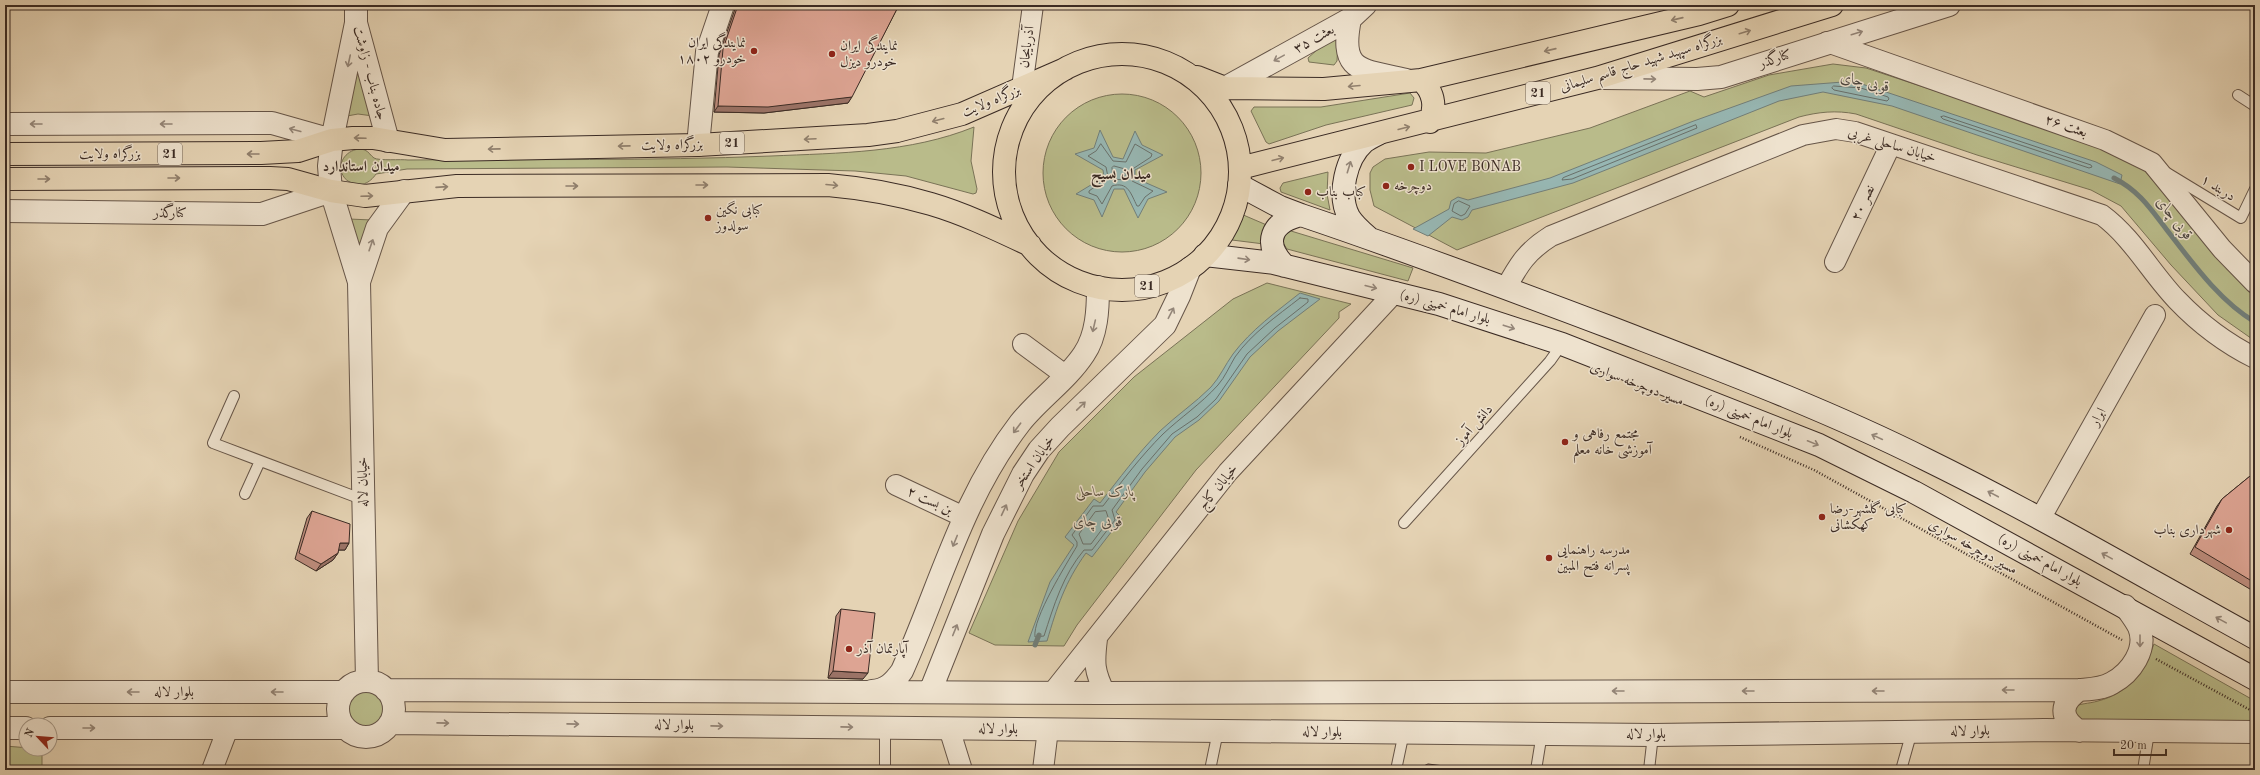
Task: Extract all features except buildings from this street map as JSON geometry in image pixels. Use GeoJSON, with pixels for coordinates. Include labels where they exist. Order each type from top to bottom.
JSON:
{"type":"FeatureCollection","features":[{"type":"Feature","properties":{"kind":"highway","name":"21"},"geometry":{"type":"LineString","coordinates":[[1190,75],[1207,90],[1227,118],[1238,151],[1239,177],[1235,205],[1228,223],[1218,240],[1197,261],[1174,277],[1140,288],[1121,290],[1098,287],[1060,272],[1039,256],[1016,224],[1008,200],[1004,175],[1007,149],[1014,125],[1027,103],[1044,84],[1065,69],[1097,56],[1131,54],[1164,61],[1190,75],[1225,88],[1324,89],[1416,81],[1691,16],[1728,5]]}},
{"type":"Feature","properties":{"kind":"highway","name":"بزرگراه سپهبد شهید حاج قاسم سلیمانی"},"geometry":{"type":"LineString","coordinates":[[1239,177],[1378,134],[1430,122],[1597,78],[1832,5]]}},
{"type":"Feature","properties":{"kind":"highway","name":"بزرگراه ولایت"},"geometry":{"type":"LineString","coordinates":[[388,141],[445,150],[698,145],[828,138],[897,131],[962,114],[1065,69]]}},
{"type":"Feature","properties":{"kind":"highway"},"geometry":{"type":"LineString","coordinates":[[1416,81],[1431,92],[1434,102],[1430,122]]}},
{"type":"Feature","properties":{"kind":"highway","name":"21"},"geometry":{"type":"LineString","coordinates":[[332,140],[353,138],[388,141]]}},
{"type":"Feature","properties":{"kind":"highway","name":"بزرگراه ولایت"},"geometry":{"type":"LineString","coordinates":[[5,154],[260,154],[298,151],[332,140]]}},
{"type":"Feature","properties":{"kind":"highway","name":"بزرگراه ولایت"},"geometry":{"type":"LineString","coordinates":[[5,179],[270,178],[288,179],[331,191]]}},
{"type":"Feature","properties":{"kind":"highway","name":"21"},"geometry":{"type":"LineString","coordinates":[[331,191],[365,196],[457,186],[828,185],[866,189],[931,204],[976,220],[1030,245]]}},
{"type":"Feature","properties":{"kind":"street"},"geometry":{"type":"LineString","coordinates":[[698,145],[707,52],[723,5]]}},
{"type":"Feature","properties":{"kind":"street","name":"آذربایجان"},"geometry":{"type":"LineString","coordinates":[[1022,88],[1033,5]]}},
{"type":"Feature","properties":{"kind":"street","name":"کنارگذر"},"geometry":{"type":"LineString","coordinates":[[1597,78],[1697,79],[1721,77],[1949,5]]}},
{"type":"Feature","properties":{"kind":"street","name":"بعثت ۳۵"},"geometry":{"type":"LineString","coordinates":[[1358,12],[1346,38],[1347,51],[1351,62],[1358,68],[1416,81]]}},
{"type":"Feature","properties":{"kind":"street","name":"بعثت ۳۵"},"geometry":{"type":"LineString","coordinates":[[1225,88],[1358,12]]}},
{"type":"Feature","properties":{"kind":"street","name":"خیابان لاله"},"geometry":{"type":"LineString","coordinates":[[356,14],[332,140],[329,166],[331,191],[359,282],[364,500],[376,686]]}},
{"type":"Feature","properties":{"kind":"street","name":"جاده بناب - زاوشت"},"geometry":{"type":"LineString","coordinates":[[356,14],[388,141]]}},
{"type":"Feature","properties":{"kind":"street","name":"بعثت ۲۶"},"geometry":{"type":"LineString","coordinates":[[1828,42],[2105,140],[2152,163],[2222,249],[2255,284]]}},
{"type":"Feature","properties":{"kind":"street","name":"21"},"geometry":{"type":"LineString","coordinates":[[5,124],[272,124],[332,140]]}},
{"type":"Feature","properties":{"kind":"street","name":"خیابان ساحلی غربی"},"geometry":{"type":"LineString","coordinates":[[1506,288],[1521,261],[1534,247],[1551,236],[1803,135],[1818,131],[1836,129],[1855,132],[2102,215],[2121,231],[2176,300],[2201,322],[2242,352],[2255,358]]}},
{"type":"Feature","properties":{"kind":"street"},"geometry":{"type":"LineString","coordinates":[[1369,238],[1348,216],[1345,204],[1345,181],[1351,160],[1364,142],[1378,134]]}},
{"type":"Feature","properties":{"kind":"street","name":"نصر ۲۰"},"geometry":{"type":"LineString","coordinates":[[1835,262],[1891,144]]}},
{"type":"Feature","properties":{"kind":"street"},"geometry":{"type":"LineString","coordinates":[[1239,177],[1280,207],[1506,288],[1736,375],[1833,416],[1927,460],[2040,519],[2255,638]]}},
{"type":"Feature","properties":{"kind":"street","name":"کنارگذر"},"geometry":{"type":"LineString","coordinates":[[5,211],[262,214],[331,191]]}},
{"type":"Feature","properties":{"kind":"street","name":"خیابان لاله"},"geometry":{"type":"LineString","coordinates":[[359,282],[377,228],[404,191]]}},
{"type":"Feature","properties":{"kind":"street"},"geometry":{"type":"LineString","coordinates":[[1285,266],[1276,257],[1273,249],[1274,231],[1287,218],[1301,215]]}},
{"type":"Feature","properties":{"kind":"street","name":"بلوار امام خمینی (ره)"},"geometry":{"type":"LineString","coordinates":[[1197,261],[1238,258],[1285,266],[1439,304],[1562,344],[1819,445],[1914,492],[2125,606],[2255,679]]}},
{"type":"Feature","properties":{"kind":"street","name":"خیابان استخر"},"geometry":{"type":"LineString","coordinates":[[930,692],[993,534],[1023,474],[1040,450],[1060,427],[1165,325],[1197,261]]}},
{"type":"Feature","properties":{"kind":"street"},"geometry":{"type":"LineString","coordinates":[[855,692],[882,690],[894,682],[902,671],[912,650],[964,517],[980,483],[1002,448],[1021,422],[1084,354],[1092,338],[1098,310],[1098,287]]}},
{"type":"Feature","properties":{"kind":"street","name":"خیابان کاج"},"geometry":{"type":"LineString","coordinates":[[1053,692],[1097,639],[1228,472],[1395,292]]}},
{"type":"Feature","properties":{"kind":"street","name":"ابرار"},"geometry":{"type":"LineString","coordinates":[[2040,519],[2155,315]]}},
{"type":"Feature","properties":{"kind":"street"},"geometry":{"type":"LineString","coordinates":[[1022,344],[1065,375]]}},
{"type":"Feature","properties":{"kind":"street","name":"بن بست ۲"},"geometry":{"type":"LineString","coordinates":[[896,485],[964,517]]}},
{"type":"Feature","properties":{"kind":"street"},"geometry":{"type":"LineString","coordinates":[[345,728],[338,710],[344,692],[357,683],[418,690],[855,692],[2095,689],[2111,684],[2126,674],[2140,650],[2141,641],[2139,628],[2125,606]]}},
{"type":"Feature","properties":{"kind":"street"},"geometry":{"type":"LineString","coordinates":[[1097,639],[1095,657],[1096,675],[1106,692]]}},
{"type":"Feature","properties":{"kind":"street"},"geometry":{"type":"LineString","coordinates":[[912,650],[914,660],[922,667],[934,668],[943,660]]}},
{"type":"Feature","properties":{"kind":"street"},"geometry":{"type":"LineString","coordinates":[[58,728],[345,728],[357,736],[372,737],[385,729],[390,723],[393,706],[376,686]]}},
{"type":"Feature","properties":{"kind":"street"},"geometry":{"type":"LineString","coordinates":[[418,690],[410,696],[406,706],[409,717],[418,723]]}},
{"type":"Feature","properties":{"kind":"street"},"geometry":{"type":"LineString","coordinates":[[2044,730],[2055,721],[2059,711],[2057,700],[2047,690]]}},
{"type":"Feature","properties":{"kind":"street"},"geometry":{"type":"LineString","coordinates":[[2079,690],[2068,700],[2064,710],[2067,721],[2079,730]]}},
{"type":"Feature","properties":{"kind":"street","name":"بلوار لاله"},"geometry":{"type":"LineString","coordinates":[[5,692],[344,692]]}},
{"type":"Feature","properties":{"kind":"street"},"geometry":{"type":"LineString","coordinates":[[303,728],[314,720],[318,709],[314,698],[305,692]]}},
{"type":"Feature","properties":{"kind":"street","name":"بلوار لاله"},"geometry":{"type":"LineString","coordinates":[[390,723],[1653,735],[2044,730],[2255,732]]}},
{"type":"Feature","properties":{"kind":"street"},"geometry":{"type":"LineString","coordinates":[[5,728],[18,728]]}},
{"type":"Feature","properties":{"kind":"street"},"geometry":{"type":"LineString","coordinates":[[212,770],[228,728]]}},
{"type":"Feature","properties":{"kind":"street"},"geometry":{"type":"LineString","coordinates":[[949,728],[962,770]]}},
{"type":"Feature","properties":{"kind":"street"},"geometry":{"type":"LineString","coordinates":[[1043,770],[1048,729]]}},
{"type":"Feature","properties":{"kind":"lane"},"geometry":{"type":"LineString","coordinates":[[2238,94],[2255,106]]}},
{"type":"Feature","properties":{"kind":"lane","name":"دربند ۱"},"geometry":{"type":"LineString","coordinates":[[2152,163],[2241,218],[2255,189]]}},
{"type":"Feature","properties":{"kind":"lane","name":"دانش آموز"},"geometry":{"type":"LineString","coordinates":[[1404,523],[1550,361],[1562,344]]}},
{"type":"Feature","properties":{"kind":"lane"},"geometry":{"type":"LineString","coordinates":[[234,396],[212,444],[364,500]]}},
{"type":"Feature","properties":{"kind":"lane"},"geometry":{"type":"LineString","coordinates":[[245,494],[260,461]]}},
{"type":"Feature","properties":{"kind":"lane"},"geometry":{"type":"LineString","coordinates":[[884,770],[885,728]]}},
{"type":"Feature","properties":{"kind":"lane"},"geometry":{"type":"LineString","coordinates":[[1210,770],[1218,731]]}},
{"type":"Feature","properties":{"kind":"lane"},"geometry":{"type":"LineString","coordinates":[[1900,770],[1912,731]]}},
{"type":"Feature","properties":{"kind":"lane"},"geometry":{"type":"LineString","coordinates":[[1396,770],[1404,732]]}},
{"type":"Feature","properties":{"kind":"lane"},"geometry":{"type":"LineString","coordinates":[[2143,770],[2149,732]]}},
{"type":"Feature","properties":{"kind":"lane"},"geometry":{"type":"LineString","coordinates":[[1536,770],[1542,734]]}},
{"type":"Feature","properties":{"kind":"lane"},"geometry":{"type":"LineString","coordinates":[[1649,770],[1653,735]]}},
{"type":"Feature","properties":{"kind":"path","name":"مسیر دوچرخه سواری"},"geometry":{"type":"LineString","coordinates":[[1735,434],[1814,470],[2255,713]]}},
{"type":"Feature","properties":{"kind":"green space"},"geometry":{"type":"Polygon","coordinates":[[[1336,39],[1338,42],[1337,61],[1334,65],[1309,62],[1308,58],[1328,40],[1336,39]]]}},
{"type":"Feature","properties":{"kind":"green space"},"geometry":{"type":"Polygon","coordinates":[[[1833,64],[1866,68],[2099,145],[2139,164],[2238,280],[2255,294],[2255,341],[2218,315],[2171,265],[2121,206],[2091,190],[1977,155],[1856,114],[1827,112],[1799,117],[1457,250],[1374,206],[1370,190],[1370,173],[1373,167],[1385,159],[1429,152],[1486,153],[1590,128],[1690,91],[1704,97],[1769,75],[1833,64]]]}},
{"type":"Feature","properties":{"kind":"green space"},"geometry":{"type":"Polygon","coordinates":[[[357,67],[373,116],[358,114],[347,116],[357,67]]]}},
{"type":"Feature","properties":{"kind":"green space"},"geometry":{"type":"Polygon","coordinates":[[[1410,93],[1414,98],[1412,105],[1326,125],[1269,144],[1266,142],[1251,111],[1254,107],[1321,107],[1410,93]]]}},
{"type":"Feature","properties":{"kind":"green space","name":"میدان بسیج"},"geometry":{"type":"Polygon","coordinates":[[[1122,94],[1152,100],[1178,117],[1195,143],[1201,173],[1195,203],[1178,229],[1152,246],[1122,252],[1092,246],[1066,229],[1049,203],[1043,173],[1049,143],[1066,117],[1092,100],[1122,94]]]}},
{"type":"Feature","properties":{"kind":"green space"},"geometry":{"type":"Polygon","coordinates":[[[974,127],[971,161],[977,189],[976,193],[973,194],[906,176],[855,171],[727,167],[407,169],[376,174],[368,182],[357,185],[347,180],[341,170],[342,161],[345,157],[352,151],[360,149],[365,150],[374,158],[385,160],[726,158],[848,152],[900,147],[950,136],[974,127]]]}},
{"type":"Feature","properties":{"kind":"green space"},"geometry":{"type":"Polygon","coordinates":[[[1328,172],[1327,194],[1330,210],[1281,192],[1280,188],[1283,183],[1328,172]]]}},
{"type":"Feature","properties":{"kind":"green space"},"geometry":{"type":"Polygon","coordinates":[[[1241,214],[1269,226],[1264,244],[1232,240],[1241,214]]]}},
{"type":"Feature","properties":{"kind":"green space"},"geometry":{"type":"Polygon","coordinates":[[[349,219],[372,220],[361,246],[358,246],[349,219]]]}},
{"type":"Feature","properties":{"kind":"green space"},"geometry":{"type":"Polygon","coordinates":[[[1291,231],[1413,268],[1408,281],[1287,249],[1283,243],[1285,234],[1291,231]]]}},
{"type":"Feature","properties":{"kind":"green space","name":"پارک ساحلی"},"geometry":{"type":"Polygon","coordinates":[[[1267,283],[1351,304],[1339,312],[1339,318],[1196,470],[1077,625],[1064,646],[995,645],[969,633],[1018,521],[1059,452],[1134,377],[1233,299],[1267,283]]]}},
{"type":"Feature","properties":{"kind":"green space"},"geometry":{"type":"Polygon","coordinates":[[[2154,644],[2255,701],[2255,721],[2076,722],[2071,708],[2109,697],[2126,687],[2140,673],[2154,644]]]}},
{"type":"Feature","properties":{"kind":"green space"},"geometry":{"type":"Polygon","coordinates":[[[370,691],[379,696],[383,702],[383,716],[379,722],[370,727],[362,727],[353,722],[349,716],[348,705],[353,696],[359,692],[370,691]]]}},
{"type":"Feature","properties":{"kind":"green space"},"geometry":{"type":"Polygon","coordinates":[[[5,746],[18,747],[18,757],[42,757],[42,770],[5,770],[5,746]]]}},
{"type":"Feature","properties":{"kind":"water","name":"قوبی چای"},"geometry":{"type":"Polygon","coordinates":[[[1843,82],[1862,84],[2096,162],[2122,175],[2120,184],[1892,106],[1823,92],[1779,101],[1573,183],[1472,210],[1468,217],[1462,220],[1452,217],[1428,236],[1413,229],[1449,209],[1451,201],[1458,197],[1468,200],[1550,178],[1691,122],[1791,86],[1843,82]]]}},
{"type":"Feature","properties":{"kind":"water"},"geometry":{"type":"Polygon","coordinates":[[[1100,130],[1113,157],[1123,159],[1135,131],[1142,145],[1163,155],[1135,170],[1135,178],[1167,192],[1148,199],[1138,218],[1124,189],[1114,189],[1102,217],[1094,200],[1076,194],[1104,177],[1103,170],[1075,154],[1094,148],[1100,130]]]}},
{"type":"Feature","properties":{"kind":"water","name":"قوبی چای"},"geometry":{"type":"Polygon","coordinates":[[[1300,293],[1320,299],[1278,331],[1250,357],[1219,401],[1199,420],[1175,437],[1145,472],[1116,512],[1122,518],[1092,557],[1086,553],[1072,574],[1058,606],[1047,641],[1028,642],[1050,582],[1074,545],[1065,537],[1094,499],[1100,503],[1152,439],[1166,425],[1211,387],[1240,345],[1264,322],[1300,293]]]}},
{"type":"Feature","properties":{"kind":"waterway","name":"قوبی چای"},"geometry":{"type":"LineString","coordinates":[[2114,178],[2132,189],[2139,196],[2219,294],[2255,322]]}},
{"type":"Feature","properties":{"kind":"waterway","name":"قوبی چای"},"geometry":{"type":"LineString","coordinates":[[1035,645],[1039,635]]}},
{"type":"Feature","properties":{"kind":"place","name":"نمایندگی ایران خودرو ۱۸۰۲"},"geometry":{"type":"Point","coordinates":[754,51]}},
{"type":"Feature","properties":{"kind":"place","name":"نمایندگی ایران خودرو دیزل"},"geometry":{"type":"Point","coordinates":[832,54]}},
{"type":"Feature","properties":{"kind":"place","name":"I LOVE BONAB"},"geometry":{"type":"Point","coordinates":[1411,167]}},
{"type":"Feature","properties":{"kind":"place","name":"دوچرخه"},"geometry":{"type":"Point","coordinates":[1386,186]}},
{"type":"Feature","properties":{"kind":"place","name":"کباب بناب"},"geometry":{"type":"Point","coordinates":[1308,192]}},
{"type":"Feature","properties":{"kind":"place","name":"کبابی نگین سولدوز"},"geometry":{"type":"Point","coordinates":[708,218]}},
{"type":"Feature","properties":{"kind":"place","name":"مجتمع رفاهی و آموزشی خانه معلم"},"geometry":{"type":"Point","coordinates":[1565,442]}},
{"type":"Feature","properties":{"kind":"place","name":"کبابی گلشهر-رضا کهکشانی"},"geometry":{"type":"Point","coordinates":[1822,517]}},
{"type":"Feature","properties":{"kind":"place","name":"شهرداری بناب"},"geometry":{"type":"Point","coordinates":[2229,530]}},
{"type":"Feature","properties":{"kind":"place","name":"مدرسه راهنمایی پسرانه فتح المبین"},"geometry":{"type":"Point","coordinates":[1549,558]}},
{"type":"Feature","properties":{"kind":"place","name":"آپارتمان آذر"},"geometry":{"type":"Point","coordinates":[849,649]}},
{"type":"Feature","properties":{"kind":"district","name":"میدان استاندارد"},"geometry":{"type":"Point","coordinates":[361,167]}},
{"type":"Feature","properties":{"kind":"district","name":"میدان بسیج"},"geometry":{"type":"Point","coordinates":[1121,175]}}]}
